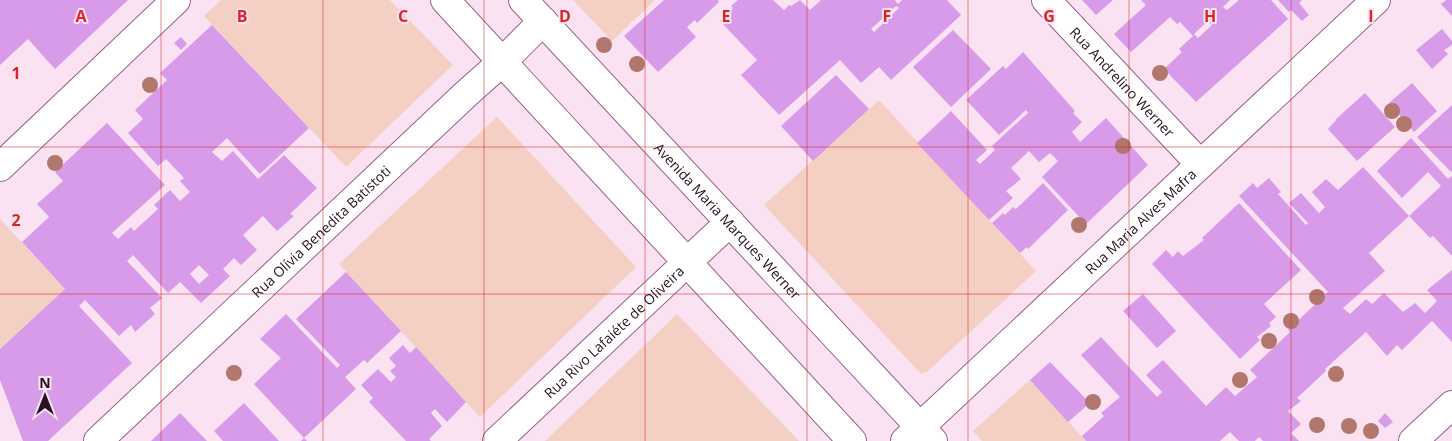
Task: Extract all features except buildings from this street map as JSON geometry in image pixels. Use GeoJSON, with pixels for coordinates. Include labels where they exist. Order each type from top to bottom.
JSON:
{"type":"FeatureCollection","features":[{"type":"Feature","properties":{"kind":"street"},"geometry":{"type":"LineString","coordinates":[[0,168],[176,0]]}},
{"type":"Feature","properties":{"kind":"street"},"geometry":{"type":"LineString","coordinates":[[445,0],[852,441]]}},
{"type":"Feature","properties":{"kind":"street","name":"Avenida Maria Marques Werner"},"geometry":{"type":"LineString","coordinates":[[523,0],[730,222],[919,436]]}},
{"type":"Feature","properties":{"kind":"street","name":"Rua Andrelino Werner"},"geometry":{"type":"LineString","coordinates":[[1046,0],[1200,164]]}},
{"type":"Feature","properties":{"kind":"street","name":"Rua Maria Alves Mafra"},"geometry":{"type":"LineString","coordinates":[[919,436],[1200,164],[1376,0]]}},
{"type":"Feature","properties":{"kind":"street","name":"Rua Olívia Benedita Batistoti"},"geometry":{"type":"LineString","coordinates":[[98,441],[543,22]]}},
{"type":"Feature","properties":{"kind":"street","name":"Rua Rivo Lafaiéte de Oliveira"},"geometry":{"type":"LineString","coordinates":[[498,441],[730,222]]}},
{"type":"Feature","properties":{"kind":"street"},"geometry":{"type":"LineString","coordinates":[[1413,441],[1452,404]]}},
{"type":"Feature","properties":{"kind":"shaded area"},"geometry":{"type":"Polygon","coordinates":[[[221,0],[390,0],[453,65],[346,167],[204,16],[221,0]]]}},
{"type":"Feature","properties":{"kind":"shaded area"},"geometry":{"type":"Polygon","coordinates":[[[573,0],[655,0],[612,41],[573,0]]]}},
{"type":"Feature","properties":{"kind":"shaded area"},"geometry":{"type":"Polygon","coordinates":[[[879,100],[1036,271],[928,371],[921,374],[764,205],[879,100]]]}},
{"type":"Feature","properties":{"kind":"shaded area"},"geometry":{"type":"Polygon","coordinates":[[[497,117],[636,267],[480,417],[339,264],[497,117]]]}},
{"type":"Feature","properties":{"kind":"shaded area"},"geometry":{"type":"Polygon","coordinates":[[[0,219],[65,289],[0,349],[0,219]]]}},
{"type":"Feature","properties":{"kind":"shaded area"},"geometry":{"type":"Polygon","coordinates":[[[677,314],[799,441],[545,441],[677,314]]]}},
{"type":"Feature","properties":{"kind":"shaded area"},"geometry":{"type":"Polygon","coordinates":[[[1030,380],[1086,441],[982,441],[973,431],[1030,380]]]}}]}
